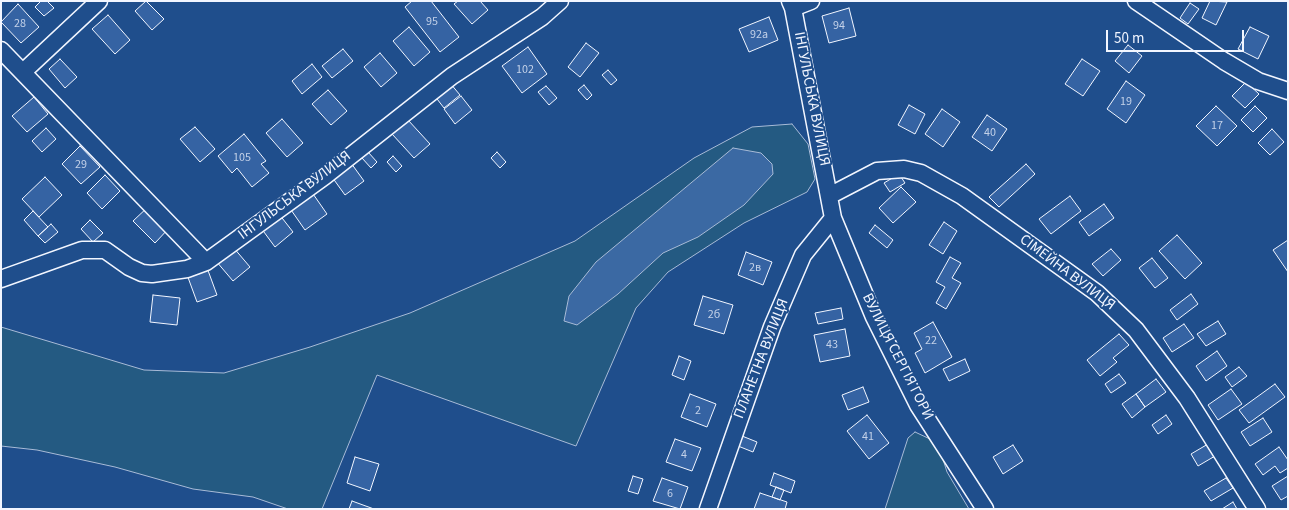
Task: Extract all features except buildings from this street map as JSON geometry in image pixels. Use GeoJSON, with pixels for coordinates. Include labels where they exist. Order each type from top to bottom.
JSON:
{"type":"FeatureCollection","features":[{"type":"Feature","properties":{"kind":"street"},"geometry":{"type":"LineString","coordinates":[[23,72],[99,1]]}},
{"type":"Feature","properties":{"kind":"street","name":"ІНГУЛЬСЬКА ВУЛИЦЯ"},"geometry":{"type":"LineString","coordinates":[[1,279],[68,254],[88,249],[105,250],[142,273],[152,274],[186,269],[206,262],[325,176],[452,76],[542,16],[560,1]]}},
{"type":"Feature","properties":{"kind":"street"},"geometry":{"type":"LineString","coordinates":[[792,4],[811,1]]}},
{"type":"Feature","properties":{"kind":"street"},"geometry":{"type":"LineString","coordinates":[[1136,1],[1224,61],[1258,81],[1288,91]]}},
{"type":"Feature","properties":{"kind":"street","name":"ІНГУЛЬСЬКА ВУЛИЦЯ"},"geometry":{"type":"LineString","coordinates":[[792,4],[830,196]]}},
{"type":"Feature","properties":{"kind":"street"},"geometry":{"type":"LineString","coordinates":[[1,50],[206,262]]}},
{"type":"Feature","properties":{"kind":"street","name":"СІМЕЙНА ВУЛИЦЯ"},"geometry":{"type":"LineString","coordinates":[[830,196],[877,171],[904,169],[921,173],[962,196],[1098,293],[1136,330],[1187,398],[1257,509]]}},
{"type":"Feature","properties":{"kind":"street","name":"ВУЛИЦЯ СЕРГІЯ ГОРИ"},"geometry":{"type":"LineString","coordinates":[[830,196],[833,218],[874,317],[918,405],[985,509]]}},
{"type":"Feature","properties":{"kind":"street","name":"ПЛАНЕТНА ВУЛИЦЯ"},"geometry":{"type":"LineString","coordinates":[[708,509],[784,300],[803,255],[833,218]]}},
{"type":"Feature","properties":{"kind":"shaded area"},"geometry":{"type":"Polygon","coordinates":[[[792,124],[808,144],[815,179],[807,192],[744,223],[668,272],[636,308],[576,446],[377,375],[322,509],[288,509],[253,497],[193,489],[115,467],[37,450],[1,446],[1,327],[144,370],[224,373],[310,347],[410,313],[575,241],[694,158],[752,127],[792,124]]]}},
{"type":"Feature","properties":{"kind":"shaded area"},"geometry":{"type":"Polygon","coordinates":[[[733,148],[761,153],[772,164],[773,174],[744,205],[698,237],[663,253],[618,294],[577,325],[564,321],[569,296],[596,262],[733,148]]]}},
{"type":"Feature","properties":{"kind":"shaded area"},"geometry":{"type":"Polygon","coordinates":[[[915,432],[930,439],[942,456],[947,472],[969,509],[885,509],[908,438],[915,432]]]}}]}
